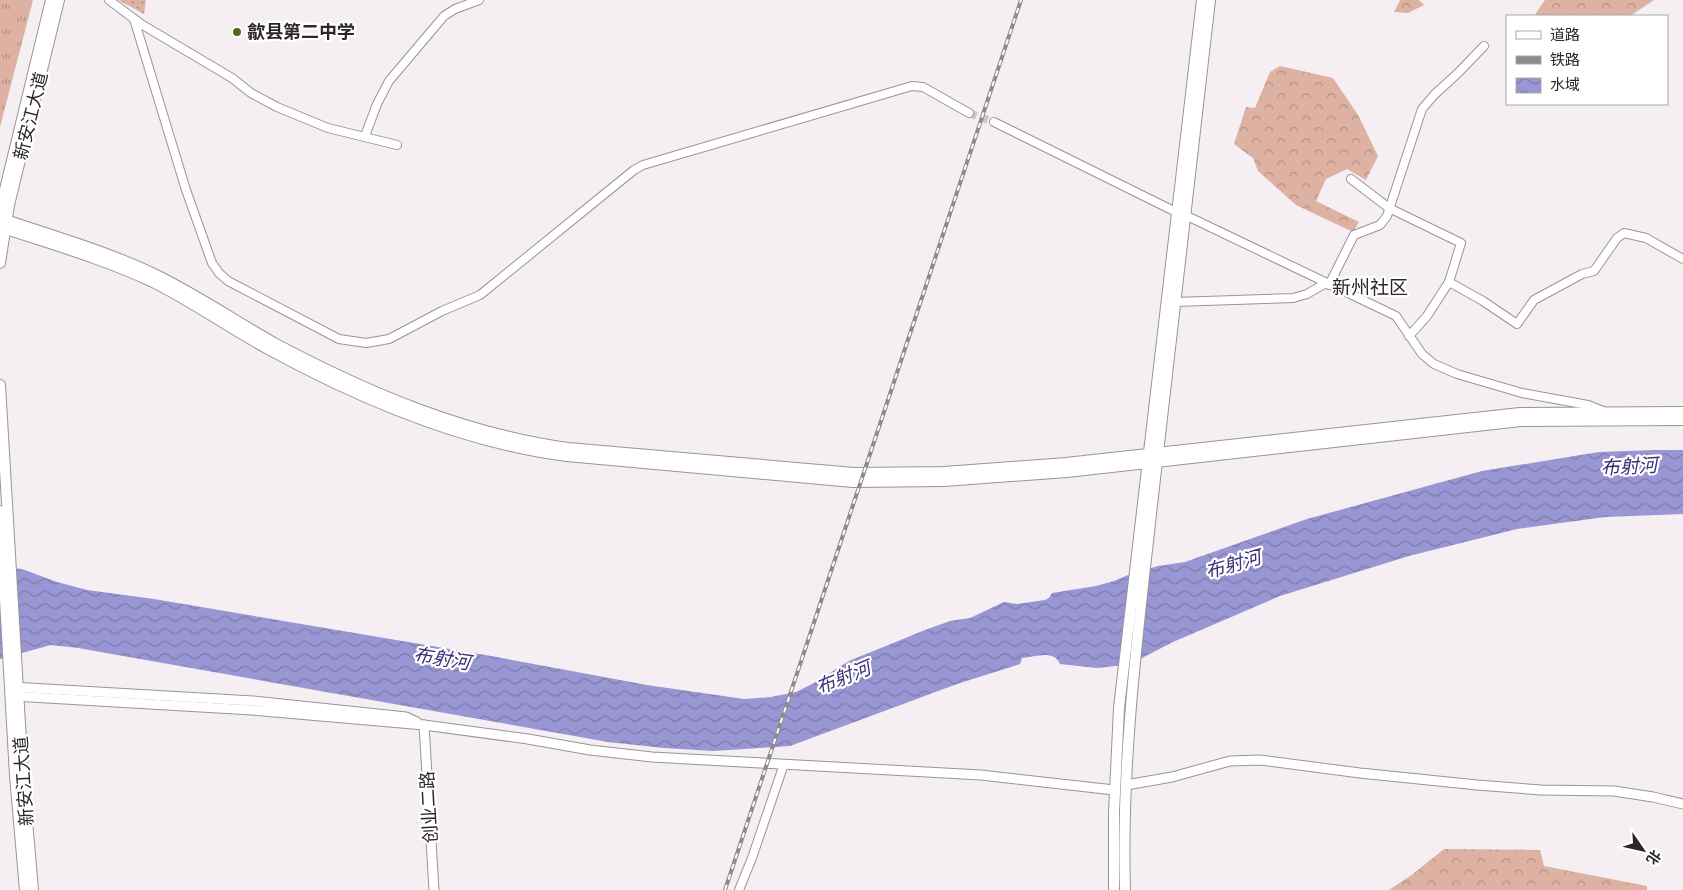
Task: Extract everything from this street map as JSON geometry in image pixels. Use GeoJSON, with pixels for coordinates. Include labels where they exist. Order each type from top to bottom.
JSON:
{"type":"FeatureCollection","features":[{"type":"Feature","properties":{"kind":"main road","name":"新安江大道"},"geometry":{"type":"LineString","coordinates":[[0,210],[51,0]]}},
{"type":"Feature","properties":{"kind":"main road","name":"新安江大道"},"geometry":{"type":"LineString","coordinates":[[0,263],[3,224],[59,0]]}},
{"type":"Feature","properties":{"kind":"main road"},"geometry":{"type":"LineString","coordinates":[[1114,890],[1114,790],[1122,686],[1142,552],[1153,458],[1181,214],[1202,0]]}},
{"type":"Feature","properties":{"kind":"main road"},"geometry":{"type":"LineString","coordinates":[[1153,458],[1175,302],[1181,214],[1210,0]]}},
{"type":"Feature","properties":{"kind":"main road"},"geometry":{"type":"LineString","coordinates":[[3,224],[114,257],[155,274],[289,350],[388,397],[459,423],[528,442],[568,448],[854,474],[944,472],[1153,458],[1521,421],[1683,420]]}},
{"type":"Feature","properties":{"kind":"main road"},"geometry":{"type":"LineString","coordinates":[[0,385],[7,556]]}},
{"type":"Feature","properties":{"kind":"main road"},"geometry":{"type":"LineString","coordinates":[[1153,458],[1520,413],[1683,412]]}},
{"type":"Feature","properties":{"kind":"main road"},"geometry":{"type":"LineString","coordinates":[[0,510],[1,536],[7,556]]}},
{"type":"Feature","properties":{"kind":"main road"},"geometry":{"type":"LineString","coordinates":[[1126,890],[1126,785],[1142,552]]}},
{"type":"Feature","properties":{"kind":"main road","name":"新安江大道"},"geometry":{"type":"LineString","coordinates":[[7,556],[14,692],[15,776],[25,890]]}},
{"type":"Feature","properties":{"kind":"main road","name":"新安江大道"},"geometry":{"type":"LineString","coordinates":[[14,692],[33,890]]}},
{"type":"Feature","properties":{"kind":"street"},"geometry":{"type":"LineString","coordinates":[[110,0],[134,19],[208,62],[250,93],[328,128],[397,145]]}},
{"type":"Feature","properties":{"kind":"street"},"geometry":{"type":"LineString","coordinates":[[365,136],[377,104],[391,77],[444,16],[455,9],[479,0]]}},
{"type":"Feature","properties":{"kind":"street"},"geometry":{"type":"LineString","coordinates":[[134,19],[186,190],[215,268],[228,281],[330,336],[358,342],[374,342],[389,339],[442,311],[480,294],[643,165],[912,86],[923,87],[969,113]]}},
{"type":"Feature","properties":{"kind":"street"},"geometry":{"type":"LineString","coordinates":[[1175,302],[1293,298],[1328,284],[1354,235],[1380,225],[1387,216],[1422,109],[1434,94],[1484,46]]}},
{"type":"Feature","properties":{"kind":"street"},"geometry":{"type":"LineString","coordinates":[[994,122],[1181,214],[1396,316],[1422,354],[1430,361],[1457,374],[1522,393],[1588,405],[1605,411]]}},
{"type":"Feature","properties":{"kind":"street"},"geometry":{"type":"LineString","coordinates":[[1351,179],[1389,208],[1461,243],[1449,282],[1428,316],[1409,336]]}},
{"type":"Feature","properties":{"kind":"street"},"geometry":{"type":"LineString","coordinates":[[1449,282],[1483,301],[1517,324],[1534,300],[1582,274],[1594,271],[1617,238],[1622,234],[1628,233],[1646,238],[1683,259]]}},
{"type":"Feature","properties":{"kind":"street"},"geometry":{"type":"LineString","coordinates":[[14,692],[424,725],[621,754],[981,775],[1114,790]]}},
{"type":"Feature","properties":{"kind":"street","name":"创业二路"},"geometry":{"type":"LineString","coordinates":[[424,725],[434,890]]}},
{"type":"Feature","properties":{"kind":"street"},"geometry":{"type":"LineString","coordinates":[[1126,785],[1172,778],[1230,761],[1260,760],[1477,785],[1541,790],[1614,791],[1683,804]]}},
{"type":"Feature","properties":{"kind":"street"},"geometry":{"type":"LineString","coordinates":[[739,890],[784,764]]}},
{"type":"Feature","properties":{"kind":"green space"},"geometry":{"type":"Polygon","coordinates":[[[0,0],[33,0],[0,127],[0,0]]]}},
{"type":"Feature","properties":{"kind":"green space"},"geometry":{"type":"Polygon","coordinates":[[[119,0],[146,0],[144,14],[122,2],[119,0]]]}},
{"type":"Feature","properties":{"kind":"green space"},"geometry":{"type":"Polygon","coordinates":[[[1400,0],[1419,0],[1424,5],[1408,13],[1394,12],[1400,0]]]}},
{"type":"Feature","properties":{"kind":"green space"},"geometry":{"type":"Polygon","coordinates":[[[1545,0],[1654,0],[1632,15],[1535,15],[1545,0]]]}},
{"type":"Feature","properties":{"kind":"green space"},"geometry":{"type":"Polygon","coordinates":[[[1280,66],[1333,78],[1358,115],[1378,156],[1366,180],[1347,169],[1326,179],[1316,201],[1359,222],[1353,232],[1296,205],[1258,171],[1253,158],[1234,144],[1246,107],[1255,108],[1270,72],[1280,66]]]}},
{"type":"Feature","properties":{"kind":"green space"},"geometry":{"type":"Polygon","coordinates":[[[1444,849],[1540,850],[1544,866],[1647,886],[1647,890],[1389,890],[1413,874],[1444,849]]]}},
{"type":"Feature","properties":{"kind":"water","name":"布射河"},"geometry":{"type":"Polygon","coordinates":[[[1683,450],[1683,514],[1605,517],[1517,529],[1409,556],[1280,596],[1125,665],[1097,668],[1060,664],[1057,659],[1049,655],[1022,658],[1020,664],[957,684],[790,746],[713,751],[608,742],[78,648],[51,645],[0,659],[0,567],[22,569],[57,582],[87,590],[154,599],[491,656],[647,685],[744,699],[771,697],[796,692],[849,661],[950,621],[970,618],[1004,602],[1017,604],[1045,600],[1052,593],[1096,586],[1158,566],[1185,562],[1307,519],[1482,471],[1599,452],[1683,450]]]}},
{"type":"Feature","properties":{"kind":"tunnel"},"geometry":{"type":"LineString","coordinates":[[969,113],[994,122]]}},
{"type":"Feature","properties":{"kind":"railway"},"geometry":{"type":"LineString","coordinates":[[725,890],[1021,0]]}},
{"type":"Feature","properties":{"kind":"place","name":"歙县第二中学"},"geometry":{"type":"Point","coordinates":[237,32]}},
{"type":"Feature","properties":{"kind":"district","name":"新州社区"},"geometry":{"type":"Point","coordinates":[1370,287]}}]}
